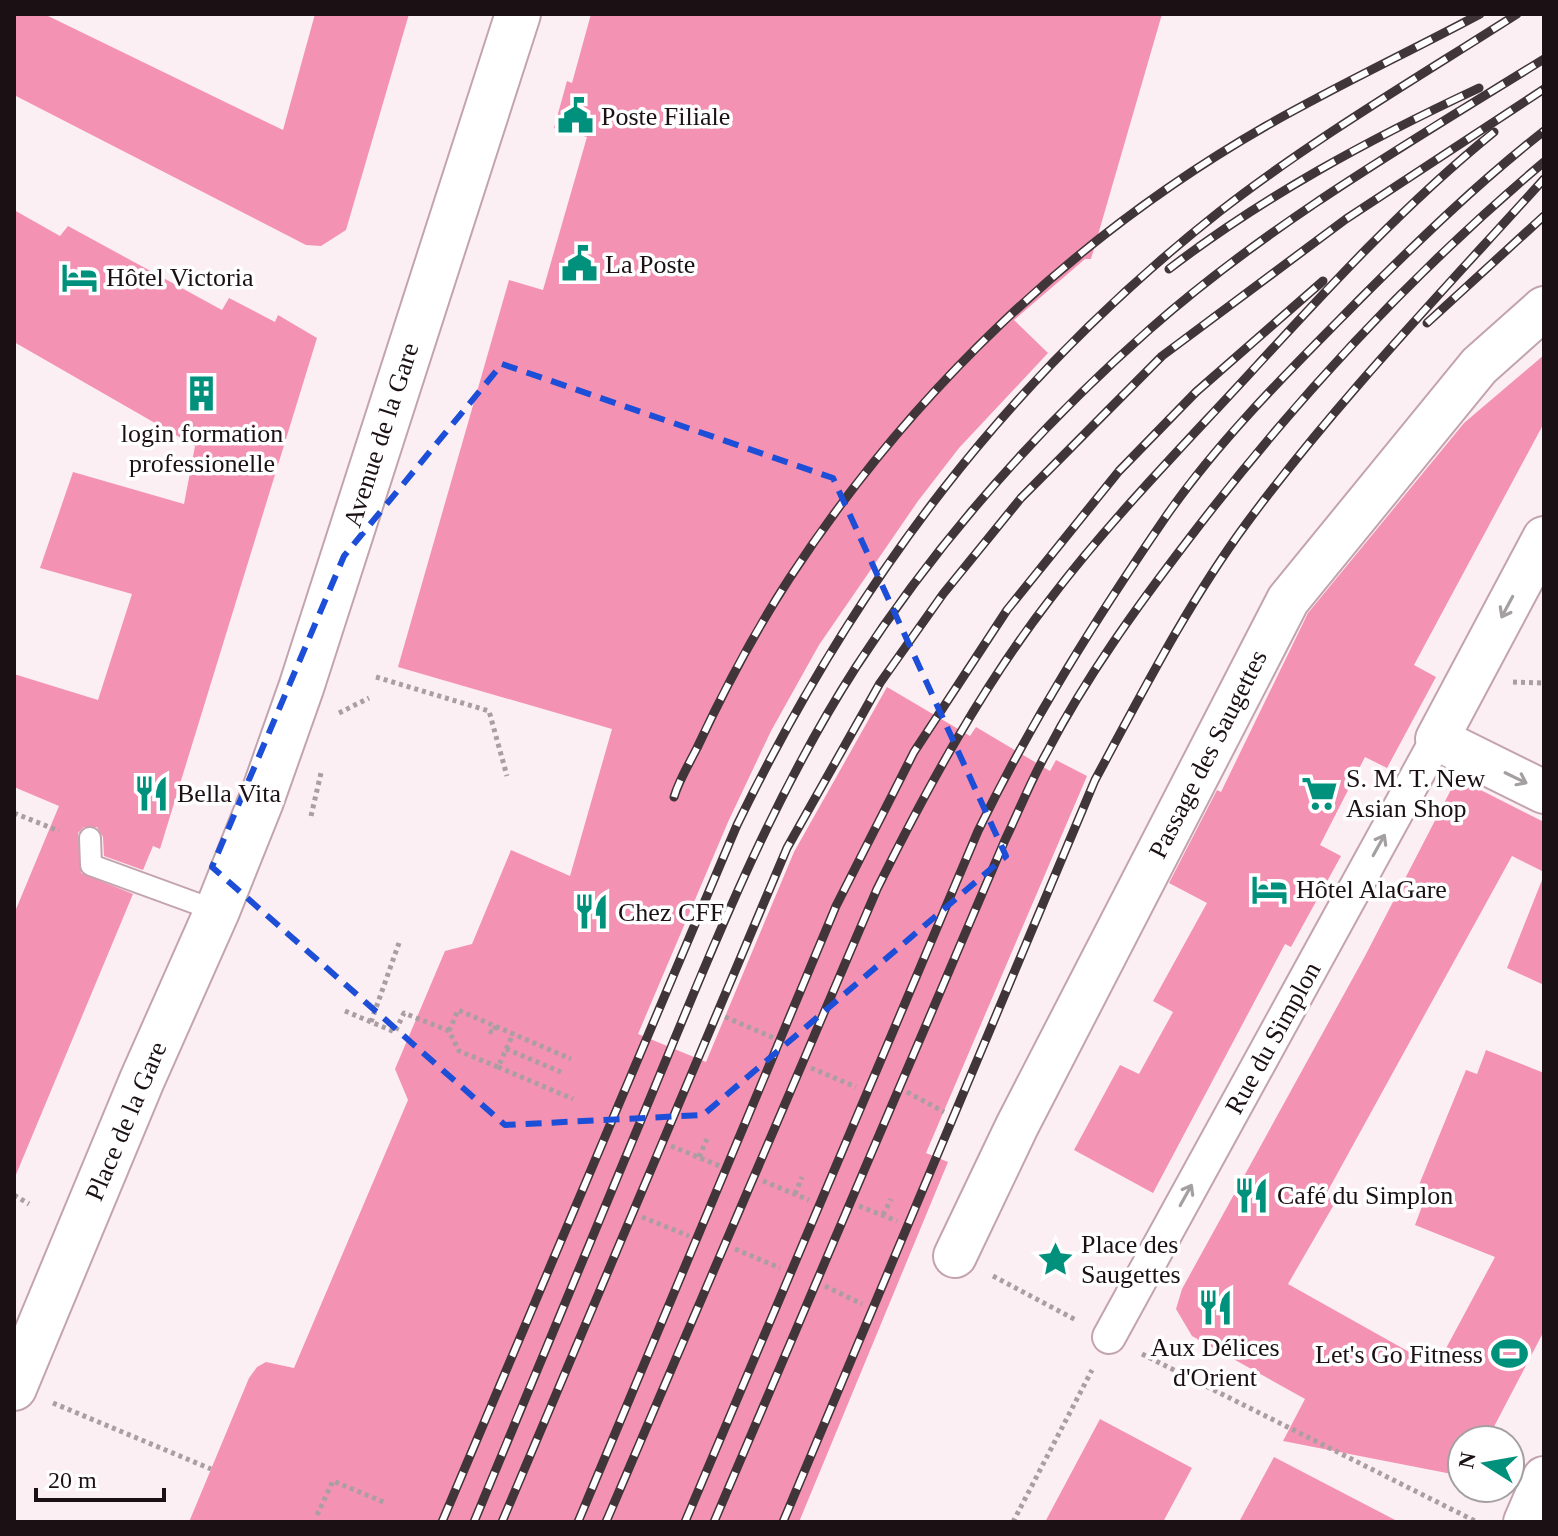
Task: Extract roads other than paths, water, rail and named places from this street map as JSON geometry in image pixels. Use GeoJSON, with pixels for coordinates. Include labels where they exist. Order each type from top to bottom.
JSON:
{"type":"FeatureCollection","features":[{"type":"Feature","properties":{"kind":"main road","name":"Avenue de la Gare"},"geometry":{"type":"LineString","coordinates":[[238,854],[301,688],[518,14]]}},
{"type":"Feature","properties":{"kind":"main road","name":"Place de la Gare"},"geometry":{"type":"LineString","coordinates":[[28,1393],[142,1080],[217,911],[238,854]]}},
{"type":"Feature","properties":{"kind":"street","name":"Passage des Saugettes"},"geometry":{"type":"LineString","coordinates":[[955,1256],[1017,1126],[1288,600],[1479,366],[1544,308]]}},
{"type":"Feature","properties":{"kind":"street","name":"Rue du Simplon"},"geometry":{"type":"LineString","coordinates":[[1109,1337],[1544,538]]}},
{"type":"Feature","properties":{"kind":"street"},"geometry":{"type":"LineString","coordinates":[[1437,739],[1544,792]]}},
{"type":"Feature","properties":{"kind":"street"},"geometry":{"type":"LineString","coordinates":[[1525,1522],[1544,1478]]}},
{"type":"Feature","properties":{"kind":"lane"},"geometry":{"type":"LineString","coordinates":[[90,838],[91,865],[217,911]]}},
{"type":"Feature","properties":{"kind":"railway"},"geometry":{"type":"LineString","coordinates":[[674,797],[729,683],[789,579],[888,445],[1001,324],[1062,269],[1127,217],[1195,170],[1292,111],[1480,14]]}},
{"type":"Feature","properties":{"kind":"railway"},"geometry":{"type":"LineString","coordinates":[[442,1522],[737,825],[832,650],[885,569],[942,490],[1004,416],[1070,344],[1142,277],[1219,212],[1291,159],[1517,14]]}},
{"type":"Feature","properties":{"kind":"railway"},"geometry":{"type":"LineString","coordinates":[[474,1522],[704,968],[774,814],[799,764],[856,667],[920,575],[1029,446],[1150,329],[1292,219],[1544,59]]}},
{"type":"Feature","properties":{"kind":"railway"},"geometry":{"type":"LineString","coordinates":[[1169,269],[1242,217],[1319,170],[1479,88]]}},
{"type":"Feature","properties":{"kind":"railway"},"geometry":{"type":"LineString","coordinates":[[502,1522],[787,848],[880,683],[943,594],[1021,498],[1162,356],[1346,219],[1544,89]]}},
{"type":"Feature","properties":{"kind":"railway"},"geometry":{"type":"LineString","coordinates":[[685,1522],[978,831],[1020,749],[1066,670],[1167,515],[1211,457],[1310,349],[1405,255],[1473,191],[1544,131]]}},
{"type":"Feature","properties":{"kind":"railway"},"geometry":{"type":"LineString","coordinates":[[606,1522],[877,889],[936,776],[979,703],[1051,598],[1149,482],[1368,247],[1494,132]]}},
{"type":"Feature","properties":{"kind":"railway"},"geometry":{"type":"LineString","coordinates":[[714,1522],[1005,840],[1041,763],[1078,697],[1131,617],[1269,438],[1401,294],[1544,162]]}},
{"type":"Feature","properties":{"kind":"railway"},"geometry":{"type":"LineString","coordinates":[[783,1522],[1095,780],[1166,649],[1225,554],[1316,434],[1544,179]]}},
{"type":"Feature","properties":{"kind":"railway"},"geometry":{"type":"LineString","coordinates":[[1427,323],[1544,216]]}},
{"type":"Feature","properties":{"kind":"railway"},"geometry":{"type":"LineString","coordinates":[[578,1522],[836,906],[914,752],[1007,610],[1119,471],[1196,392],[1323,281]]}},
{"type":"Feature","properties":{"kind":"place","name":"Poste Filiale"},"geometry":{"type":"Point","coordinates":[575,116]}},
{"type":"Feature","properties":{"kind":"place","name":"La Poste"},"geometry":{"type":"Point","coordinates":[579,264]}},
{"type":"Feature","properties":{"kind":"place","name":"Hôtel Victoria"},"geometry":{"type":"Point","coordinates":[80,277]}},
{"type":"Feature","properties":{"kind":"place","name":"login formation professionelle"},"geometry":{"type":"Point","coordinates":[202,394]}},
{"type":"Feature","properties":{"kind":"place","name":"Bella Vita"},"geometry":{"type":"Point","coordinates":[151,793]}},
{"type":"Feature","properties":{"kind":"place","name":"S. M. T. New Asian Shop"},"geometry":{"type":"Point","coordinates":[1320,793]}},
{"type":"Feature","properties":{"kind":"place","name":"Hôtel AlaGare"},"geometry":{"type":"Point","coordinates":[1270,889]}},
{"type":"Feature","properties":{"kind":"place","name":"Chez CFF"},"geometry":{"type":"Point","coordinates":[592,912]}},
{"type":"Feature","properties":{"kind":"place","name":"Café du Simplon"},"geometry":{"type":"Point","coordinates":[1251,1195]}},
{"type":"Feature","properties":{"kind":"place","name":"Place des Saugettes"},"geometry":{"type":"Point","coordinates":[1055,1259]}},
{"type":"Feature","properties":{"kind":"place","name":"Aux Délices d'Orient"},"geometry":{"type":"Point","coordinates":[1215,1308]}},
{"type":"Feature","properties":{"kind":"place","name":"Let's Go Fitness"},"geometry":{"type":"Point","coordinates":[1509,1354]}}]}
